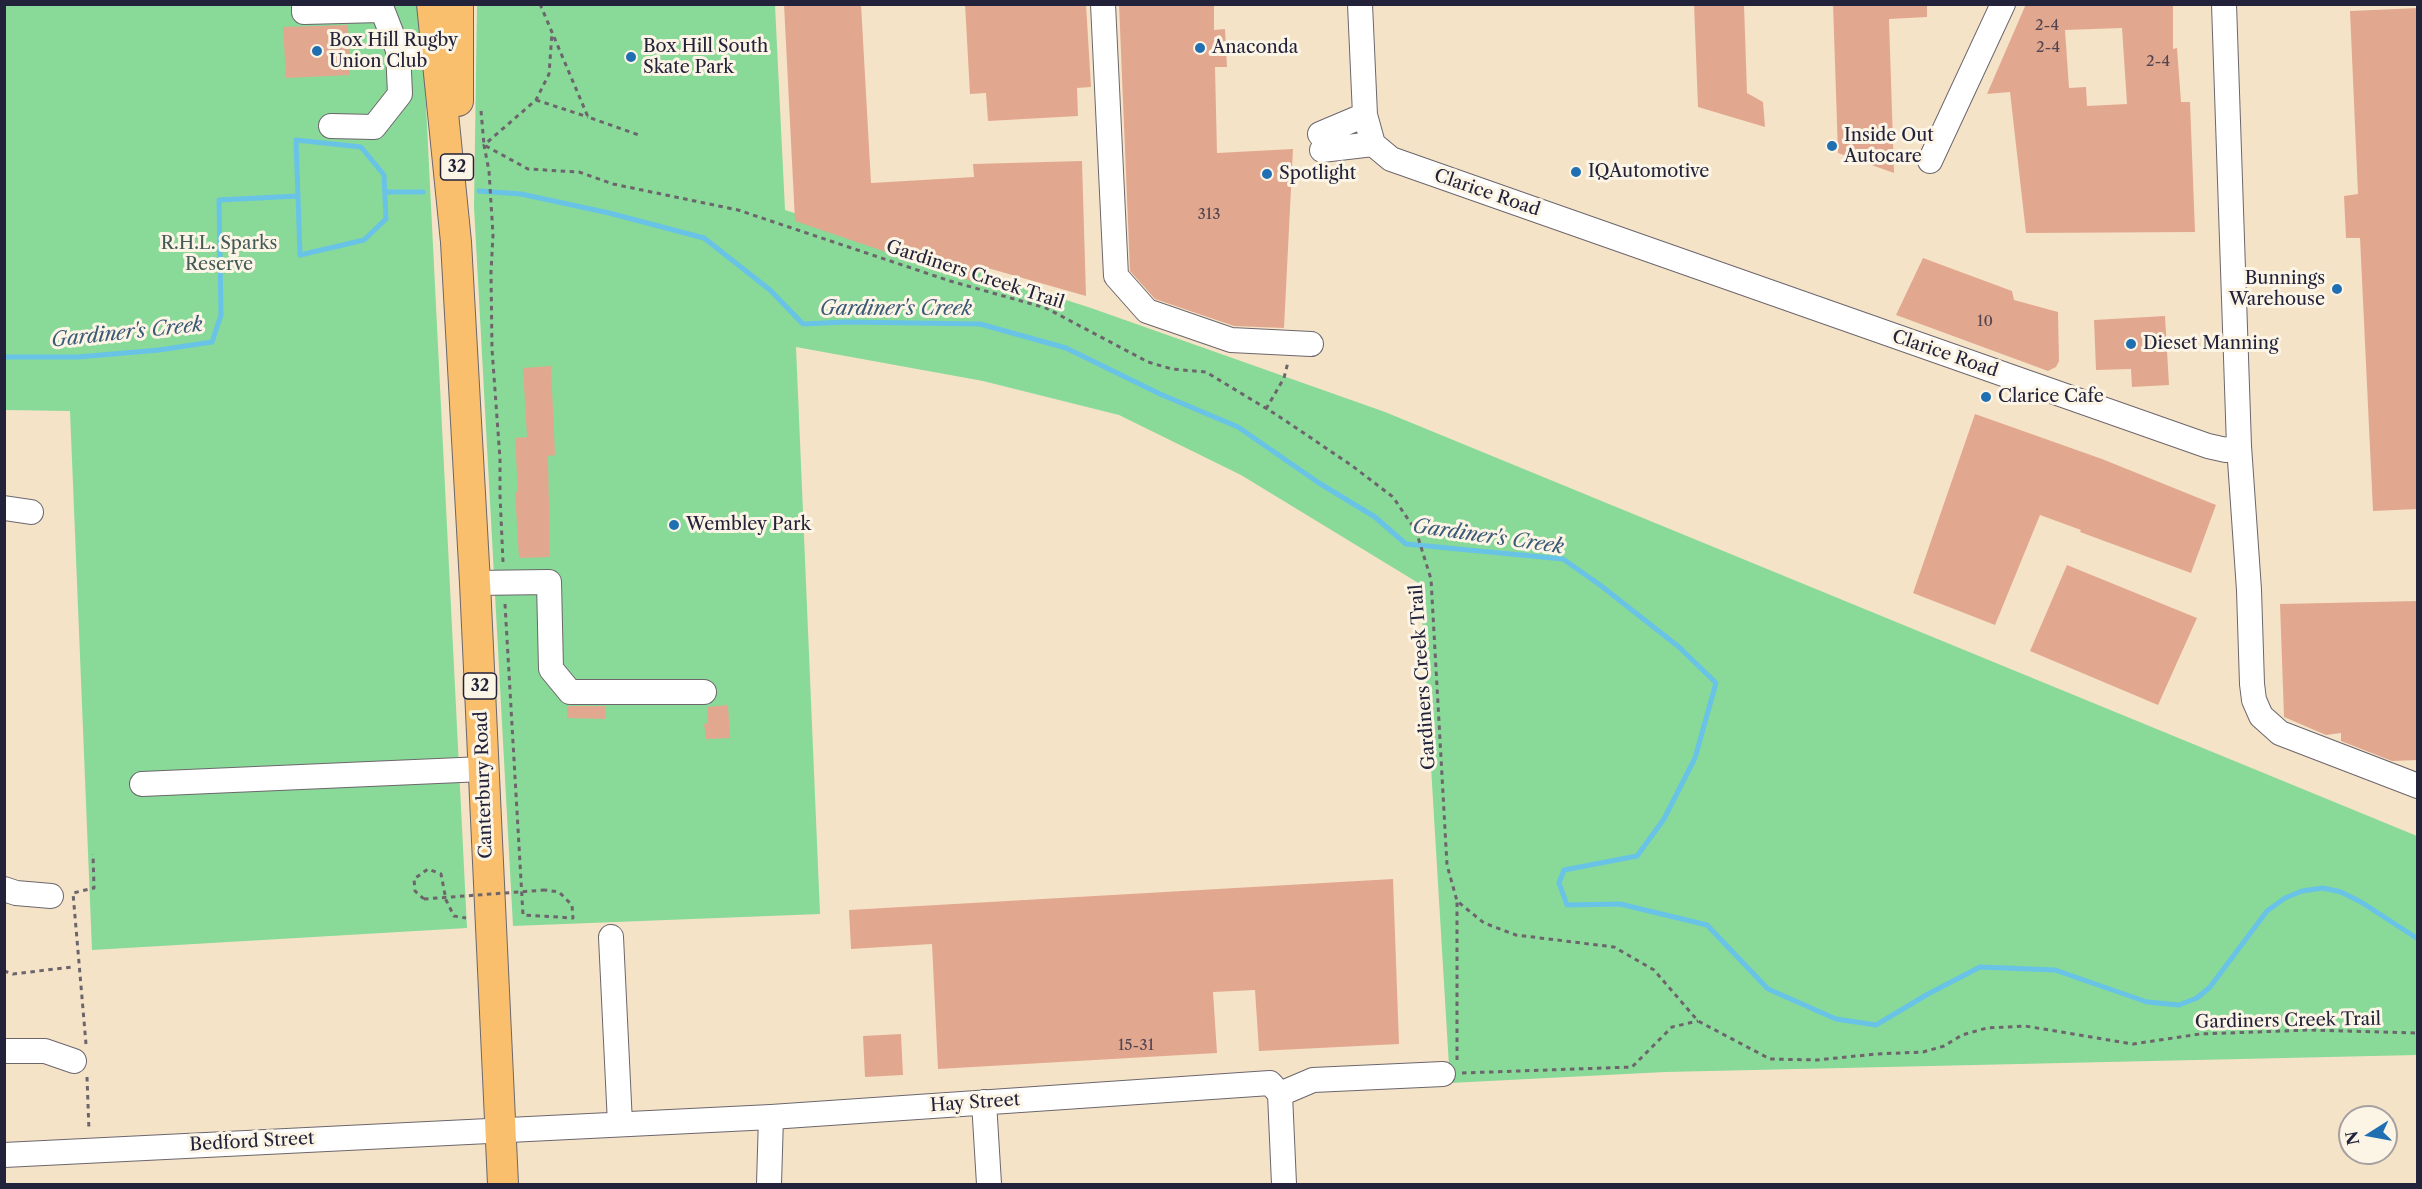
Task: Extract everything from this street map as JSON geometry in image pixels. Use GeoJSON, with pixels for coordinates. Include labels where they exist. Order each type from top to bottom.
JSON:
{"type":"FeatureCollection","features":[{"type":"Feature","properties":{"kind":"main road","name":"Canterbury Road"},"geometry":{"type":"LineString","coordinates":[[432,4],[490,583],[483,769],[503,1185]]}},
{"type":"Feature","properties":{"kind":"main road","name":"Canterbury Road"},"geometry":{"type":"LineString","coordinates":[[456,242],[458,4]]}},
{"type":"Feature","properties":{"kind":"street"},"geometry":{"type":"LineString","coordinates":[[304,4],[304,12],[380,7],[398,50],[400,94],[374,127],[331,126]]}},
{"type":"Feature","properties":{"kind":"street"},"geometry":{"type":"LineString","coordinates":[[1103,4],[1116,276],[1147,311],[1232,340],[1311,344]]}},
{"type":"Feature","properties":{"kind":"street"},"geometry":{"type":"LineString","coordinates":[[1360,4],[1365,115],[1373,144],[1321,142],[1365,115]]}},
{"type":"Feature","properties":{"kind":"street"},"geometry":{"type":"LineString","coordinates":[[1930,161],[2003,4]]}},
{"type":"Feature","properties":{"kind":"street"},"geometry":{"type":"LineString","coordinates":[[2224,4],[2239,447],[2254,700],[2261,716],[2280,733],[2418,786]]}},
{"type":"Feature","properties":{"kind":"street"},"geometry":{"type":"LineString","coordinates":[[398,50],[436,50]]}},
{"type":"Feature","properties":{"kind":"street","name":"Clarice Road"},"geometry":{"type":"LineString","coordinates":[[1373,144],[1391,159],[2174,434],[2226,450],[2239,447]]}},
{"type":"Feature","properties":{"kind":"street"},"geometry":{"type":"LineString","coordinates":[[4,508],[31,512]]}},
{"type":"Feature","properties":{"kind":"street"},"geometry":{"type":"LineString","coordinates":[[490,583],[549,582],[551,669],[570,692],[704,692]]}},
{"type":"Feature","properties":{"kind":"street"},"geometry":{"type":"LineString","coordinates":[[142,783],[483,769]]}},
{"type":"Feature","properties":{"kind":"street"},"geometry":{"type":"LineString","coordinates":[[4,889],[16,893],[51,896]]}},
{"type":"Feature","properties":{"kind":"street"},"geometry":{"type":"LineString","coordinates":[[611,937],[620,1124]]}},
{"type":"Feature","properties":{"kind":"street"},"geometry":{"type":"LineString","coordinates":[[4,1051],[45,1051],[82,1058]]}},
{"type":"Feature","properties":{"kind":"street"},"geometry":{"type":"LineString","coordinates":[[1284,1185],[1280,1094],[1313,1080],[1450,1074]]}},
{"type":"Feature","properties":{"kind":"street","name":"Hay Street"},"geometry":{"type":"LineString","coordinates":[[499,1130],[771,1117],[1270,1083],[1280,1094]]}},
{"type":"Feature","properties":{"kind":"street"},"geometry":{"type":"LineString","coordinates":[[984,1102],[989,1185]]}},
{"type":"Feature","properties":{"kind":"street"},"geometry":{"type":"LineString","coordinates":[[769,1185],[771,1117]]}},
{"type":"Feature","properties":{"kind":"street","name":"Bedford Street"},"geometry":{"type":"LineString","coordinates":[[4,1155],[499,1130]]}},
{"type":"Feature","properties":{"kind":"path"},"geometry":{"type":"LineString","coordinates":[[540,4],[588,117]]}},
{"type":"Feature","properties":{"kind":"path"},"geometry":{"type":"LineString","coordinates":[[484,146],[536,100],[549,74],[552,33]]}},
{"type":"Feature","properties":{"kind":"path"},"geometry":{"type":"LineString","coordinates":[[480,100],[490,180],[493,235],[492,349],[501,459],[500,495],[490,583],[523,915],[573,918],[572,905],[559,892],[545,890],[424,899],[415,891],[414,879],[428,869],[441,874],[446,900],[454,916],[490,922]]}},
{"type":"Feature","properties":{"kind":"path"},"geometry":{"type":"LineString","coordinates":[[536,100],[639,135]]}},
{"type":"Feature","properties":{"kind":"path","name":"Gardiners Creek Trail"},"geometry":{"type":"LineString","coordinates":[[484,146],[528,169],[579,172],[613,183],[738,210],[950,281],[1046,308],[1148,362],[1172,369],[1206,372],[1351,465],[1393,496],[1416,531],[1431,579],[1447,865],[1457,901],[1484,923],[1515,935],[1614,947],[1654,970],[1698,1021],[1770,1059],[1817,1060],[1876,1053],[1923,1052],[1987,1028],[2025,1026],[2133,1044],[2200,1034],[2309,1030],[2418,1033]]}},
{"type":"Feature","properties":{"kind":"path"},"geometry":{"type":"LineString","coordinates":[[1266,409],[1284,378],[1287,367]]}},
{"type":"Feature","properties":{"kind":"path"},"geometry":{"type":"LineString","coordinates":[[90,1151],[82,1058],[74,893],[94,888],[93,854]]}},
{"type":"Feature","properties":{"kind":"path"},"geometry":{"type":"LineString","coordinates":[[1457,901],[1450,1074],[1632,1067],[1672,1027],[1698,1021]]}},
{"type":"Feature","properties":{"kind":"path"},"geometry":{"type":"LineString","coordinates":[[4,971],[13,974],[72,967]]}},
{"type":"Feature","properties":{"kind":"green space","name":"R.H.L. Sparks Reserve"},"geometry":{"type":"Polygon","coordinates":[[[4,5],[421,5],[467,928],[92,950],[70,411],[5,410],[4,5]]]}},
{"type":"Feature","properties":{"kind":"green space"},"geometry":{"type":"Polygon","coordinates":[[[477,5],[775,5],[785,210],[1091,308],[1385,412],[2417,836],[2417,1055],[1665,1072],[1450,1083],[1420,584],[1241,475],[1119,415],[983,381],[796,347],[820,914],[513,926],[474,207],[477,5]]]}},
{"type":"Feature","properties":{"kind":"building"},"geometry":{"type":"Polygon","coordinates":[[[784,4],[861,4],[871,183],[974,177],[973,164],[1082,161],[1086,296],[977,265],[977,283],[795,221],[784,4]]]}},
{"type":"Feature","properties":{"kind":"building"},"geometry":{"type":"Polygon","coordinates":[[[965,4],[1086,4],[1091,87],[1077,88],[1078,116],[988,121],[986,93],[970,94],[965,4]]]}},
{"type":"Feature","properties":{"kind":"building"},"geometry":{"type":"Polygon","coordinates":[[[1119,4],[1214,4],[1214,30],[1225,29],[1227,67],[1215,67],[1217,153],[1293,149],[1284,328],[1234,326],[1155,299],[1130,271],[1119,4]]]}},
{"type":"Feature","properties":{"kind":"building"},"geometry":{"type":"Polygon","coordinates":[[[1694,4],[1744,4],[1747,93],[1763,102],[1765,127],[1698,107],[1694,4]]]}},
{"type":"Feature","properties":{"kind":"building"},"geometry":{"type":"Polygon","coordinates":[[[1833,4],[1927,4],[1927,17],[1889,19],[1894,173],[1838,153],[1833,4]]]}},
{"type":"Feature","properties":{"kind":"building"},"geometry":{"type":"Polygon","coordinates":[[[2026,4],[2173,4],[2173,49],[2177,48],[2181,102],[2190,102],[2195,232],[2026,233],[2010,92],[1987,94],[2026,4]],[[2122,28],[2065,30],[2069,88],[2086,87],[2087,106],[2127,104],[2122,28]]]}},
{"type":"Feature","properties":{"kind":"building"},"geometry":{"type":"Polygon","coordinates":[[[2418,8],[2418,509],[2373,511],[2360,238],[2346,238],[2344,196],[2358,194],[2350,11],[2418,8]]]}},
{"type":"Feature","properties":{"kind":"building","name":"Box Hill Rugby Union Club"},"geometry":{"type":"Polygon","coordinates":[[[348,25],[350,75],[286,78],[283,27],[348,25]]]}},
{"type":"Feature","properties":{"kind":"building"},"geometry":{"type":"Polygon","coordinates":[[[1923,258],[2012,291],[2014,300],[2058,312],[2059,361],[2056,367],[2048,371],[1896,315],[1923,258]]]}},
{"type":"Feature","properties":{"kind":"building","name":"Dieset Manning"},"geometry":{"type":"Polygon","coordinates":[[[2165,316],[2169,385],[2132,387],[2131,369],[2096,370],[2094,320],[2165,316]]]}},
{"type":"Feature","properties":{"kind":"building"},"geometry":{"type":"Polygon","coordinates":[[[551,366],[555,455],[548,456],[550,557],[519,558],[515,438],[527,437],[523,368],[551,366]]]}},
{"type":"Feature","properties":{"kind":"building"},"geometry":{"type":"Polygon","coordinates":[[[1975,414],[2102,459],[2216,505],[2191,573],[2040,515],[1995,625],[1913,593],[1975,414]]]}},
{"type":"Feature","properties":{"kind":"building"},"geometry":{"type":"Polygon","coordinates":[[[2067,565],[2197,618],[2158,705],[2030,651],[2067,565]]]}},
{"type":"Feature","properties":{"kind":"building"},"geometry":{"type":"Polygon","coordinates":[[[2418,601],[2418,760],[2392,761],[2341,741],[2341,733],[2326,735],[2284,717],[2280,604],[2418,601]]]}},
{"type":"Feature","properties":{"kind":"building"},"geometry":{"type":"Polygon","coordinates":[[[728,705],[730,738],[706,739],[704,724],[708,723],[707,707],[728,705]]]}},
{"type":"Feature","properties":{"kind":"building"},"geometry":{"type":"Polygon","coordinates":[[[567,706],[606,706],[605,719],[567,718],[567,706]]]}},
{"type":"Feature","properties":{"kind":"building"},"geometry":{"type":"Polygon","coordinates":[[[1393,879],[1399,1044],[1259,1051],[1255,990],[1213,992],[1217,1053],[938,1069],[932,944],[851,949],[849,910],[1393,879]]]}},
{"type":"Feature","properties":{"kind":"building"},"geometry":{"type":"Polygon","coordinates":[[[901,1034],[903,1075],[865,1077],[863,1036],[901,1034]]]}},
{"type":"Feature","properties":{"kind":"waterway","name":"Gardiner's Creek"},"geometry":{"type":"LineString","coordinates":[[296,140],[361,147],[384,175],[386,219],[364,240],[300,255],[296,140]]}},
{"type":"Feature","properties":{"kind":"waterway","name":"Gardiner's Creek"},"geometry":{"type":"LineString","coordinates":[[479,191],[521,194],[609,213],[704,238],[770,290],[803,324],[846,322],[980,324],[1066,348],[1160,394],[1238,427],[1319,483],[1375,517],[1406,544],[1563,559],[1679,647],[1716,683],[1695,758],[1664,819],[1637,856],[1564,870],[1559,883],[1567,905],[1620,904],[1707,925],[1768,989],[1836,1019],[1876,1025],[1980,967],[2055,970],[2147,1002],[2179,1005],[2197,998],[2210,987],[2267,911],[2285,898],[2302,891],[2323,888],[2341,892],[2361,902],[2418,939]]}},
{"type":"Feature","properties":{"kind":"waterway","name":"Gardiner's Creek"},"geometry":{"type":"LineString","coordinates":[[385,192],[423,192]]}},
{"type":"Feature","properties":{"kind":"waterway","name":"Gardiner's Creek"},"geometry":{"type":"LineString","coordinates":[[4,357],[78,357],[159,350],[212,342],[221,315],[219,200],[298,196]]}},
{"type":"Feature","properties":{"kind":"place","name":"Anaconda"},"geometry":{"type":"Point","coordinates":[1200,48]}},
{"type":"Feature","properties":{"kind":"place","name":"Box Hill Rugby Union Club"},"geometry":{"type":"Point","coordinates":[317,51]}},
{"type":"Feature","properties":{"kind":"place","name":"Box Hill South Skate Park"},"geometry":{"type":"Point","coordinates":[631,57]}},
{"type":"Feature","properties":{"kind":"place","name":"Inside Out Autocare"},"geometry":{"type":"Point","coordinates":[1832,146]}},
{"type":"Feature","properties":{"kind":"place","name":"IQAutomotive"},"geometry":{"type":"Point","coordinates":[1576,172]}},
{"type":"Feature","properties":{"kind":"place","name":"Spotlight"},"geometry":{"type":"Point","coordinates":[1267,174]}},
{"type":"Feature","properties":{"kind":"place","name":"Bunnings Warehouse"},"geometry":{"type":"Point","coordinates":[2337,289]}},
{"type":"Feature","properties":{"kind":"place","name":"Dieset Manning"},"geometry":{"type":"Point","coordinates":[2131,344]}},
{"type":"Feature","properties":{"kind":"place","name":"Clarice Cafe"},"geometry":{"type":"Point","coordinates":[1986,397]}},
{"type":"Feature","properties":{"kind":"place","name":"Wembley Park"},"geometry":{"type":"Point","coordinates":[674,525]}}]}
